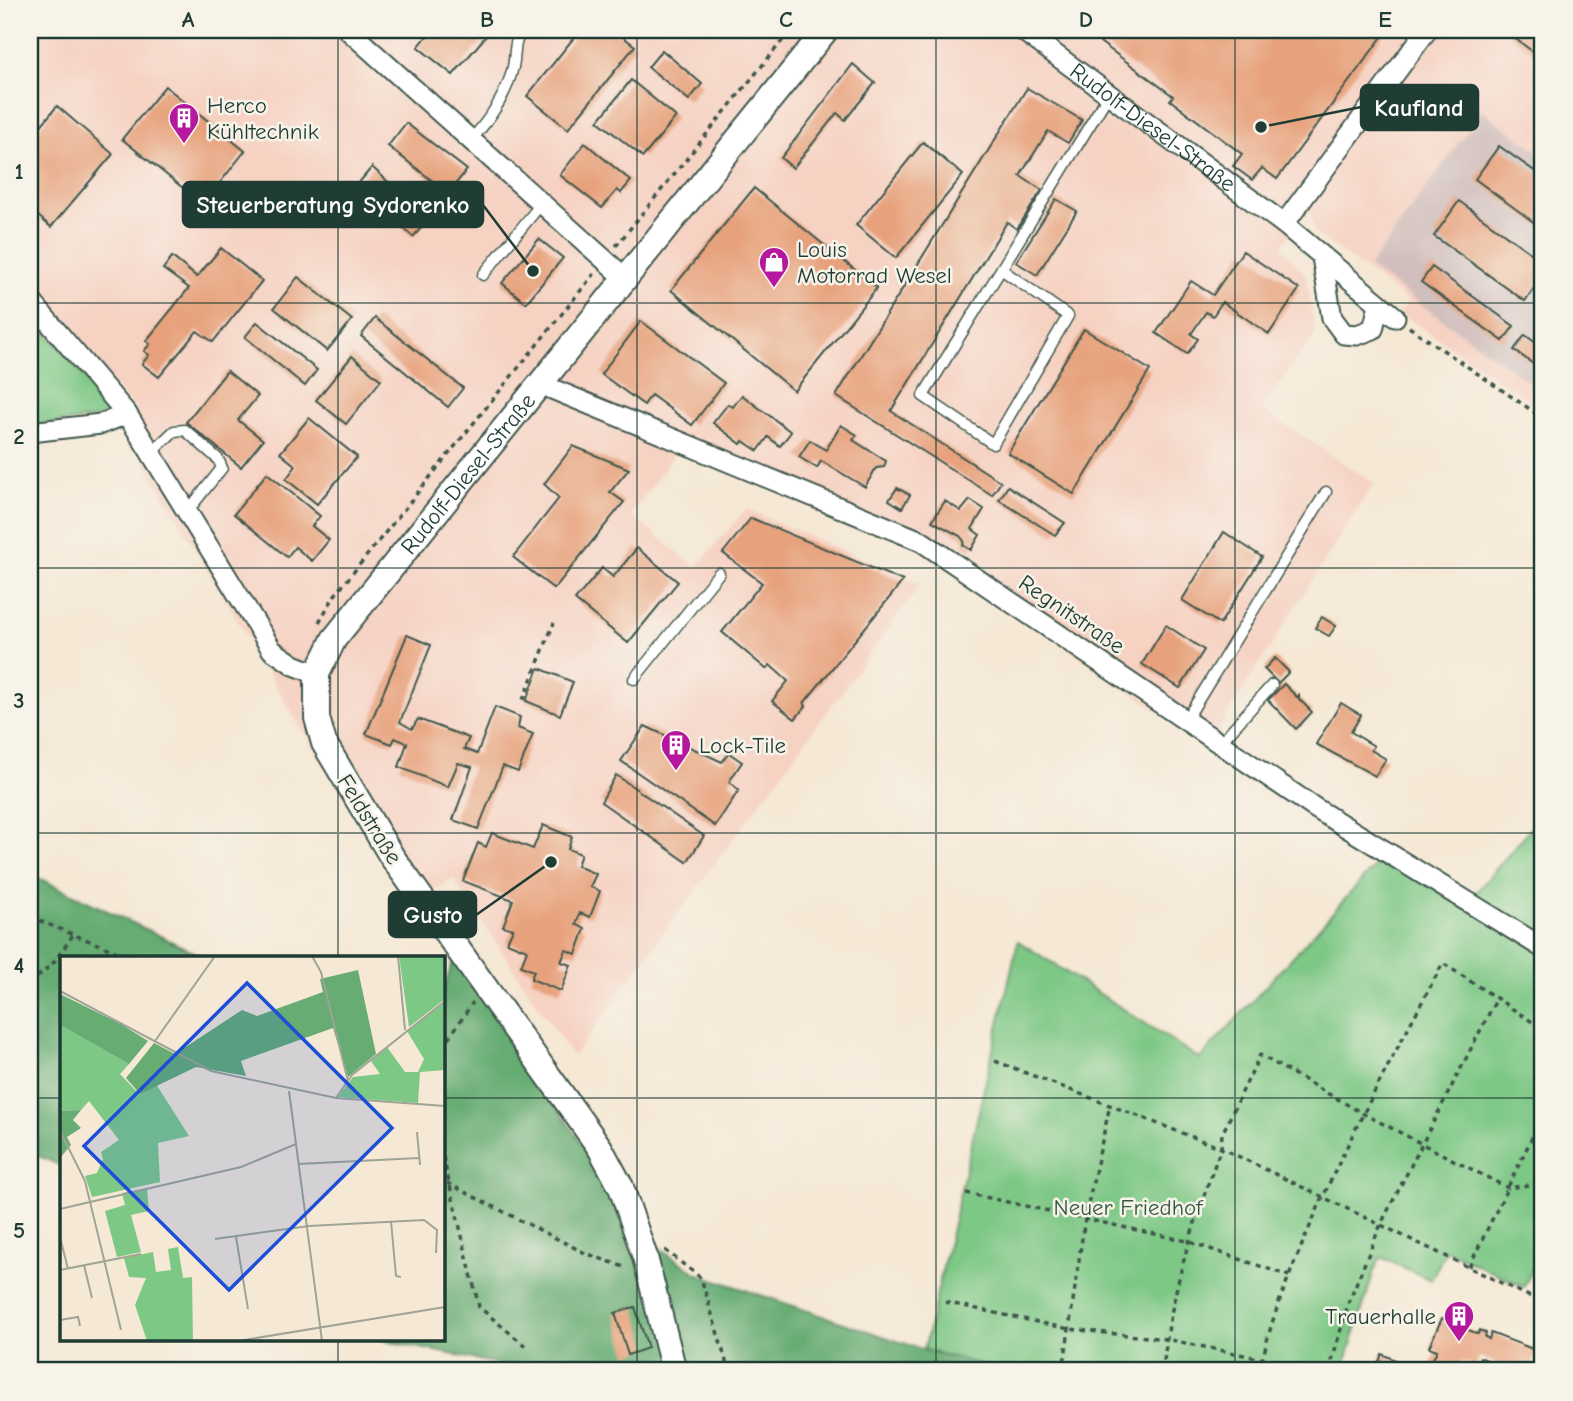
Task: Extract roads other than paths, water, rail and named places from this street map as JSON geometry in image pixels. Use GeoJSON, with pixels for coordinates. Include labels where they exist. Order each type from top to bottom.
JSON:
{"type":"FeatureCollection","features":[{"type":"Feature","properties":{"kind":"street"},"geometry":{"type":"LineString","coordinates":[[348,30],[625,278]]}},
{"type":"Feature","properties":{"kind":"street","name":"Rudolf-Diesel-Straße"},"geometry":{"type":"LineString","coordinates":[[317,674],[334,639],[826,30]]}},
{"type":"Feature","properties":{"kind":"street","name":"Rudolf-Diesel-Straße"},"geometry":{"type":"LineString","coordinates":[[1022,30],[1284,224],[1395,317]]}},
{"type":"Feature","properties":{"kind":"street"},"geometry":{"type":"LineString","coordinates":[[1284,224],[1427,30]]}},
{"type":"Feature","properties":{"kind":"street"},"geometry":{"type":"LineString","coordinates":[[1322,257],[1332,318],[1344,334],[1357,335],[1373,329],[1379,305]]}},
{"type":"Feature","properties":{"kind":"street"},"geometry":{"type":"LineString","coordinates":[[30,300],[127,414],[272,650],[295,665],[317,674]]}},
{"type":"Feature","properties":{"kind":"street","name":"Regnitstraße"},"geometry":{"type":"LineString","coordinates":[[540,384],[920,541],[1315,808],[1543,948]]}},
{"type":"Feature","properties":{"kind":"street"},"geometry":{"type":"LineString","coordinates":[[30,432],[101,424],[127,414]]}},
{"type":"Feature","properties":{"kind":"street","name":"Feldstraße"},"geometry":{"type":"LineString","coordinates":[[317,674],[317,718],[329,752],[392,857],[600,1149],[621,1187],[645,1257],[674,1371]]}},
{"type":"Feature","properties":{"kind":"lane"},"geometry":{"type":"LineString","coordinates":[[471,140],[495,108],[513,68],[514,41],[522,30]]}},
{"type":"Feature","properties":{"kind":"lane"},"geometry":{"type":"LineString","coordinates":[[1001,269],[1068,316],[993,444],[923,398],[1001,269],[1109,94]]}},
{"type":"Feature","properties":{"kind":"lane"},"geometry":{"type":"LineString","coordinates":[[483,275],[541,204]]}},
{"type":"Feature","properties":{"kind":"lane"},"geometry":{"type":"LineString","coordinates":[[151,453],[174,431],[185,430],[218,459],[222,468],[217,478],[187,512]]}},
{"type":"Feature","properties":{"kind":"lane"},"geometry":{"type":"LineString","coordinates":[[1186,720],[1326,492]]}},
{"type":"Feature","properties":{"kind":"lane"},"geometry":{"type":"LineString","coordinates":[[634,679],[719,573]]}},
{"type":"Feature","properties":{"kind":"lane"},"geometry":{"type":"LineString","coordinates":[[1220,743],[1272,685]]}},
{"type":"Feature","properties":{"kind":"place","name":"Kaufland"},"geometry":{"type":"Point","coordinates":[1261,127]}},
{"type":"Feature","properties":{"kind":"place","name":"Herco Kühltechnik"},"geometry":{"type":"Point","coordinates":[184,145]}},
{"type":"Feature","properties":{"kind":"place","name":"Steuerberatung Sydorenko"},"geometry":{"type":"Point","coordinates":[533,271]}},
{"type":"Feature","properties":{"kind":"place","name":"Louis Motorrad Wesel"},"geometry":{"type":"Point","coordinates":[774,289]}},
{"type":"Feature","properties":{"kind":"place","name":"Lock-Tile"},"geometry":{"type":"Point","coordinates":[676,772]}},
{"type":"Feature","properties":{"kind":"place","name":"Gusto"},"geometry":{"type":"Point","coordinates":[551,862]}},
{"type":"Feature","properties":{"kind":"place","name":"Trauerhalle"},"geometry":{"type":"Point","coordinates":[1459,1343]}},
{"type":"Feature","properties":{"kind":"park label","name":"Neuer Friedhof"},"geometry":{"type":"Point","coordinates":[1128,1207]}}]}
